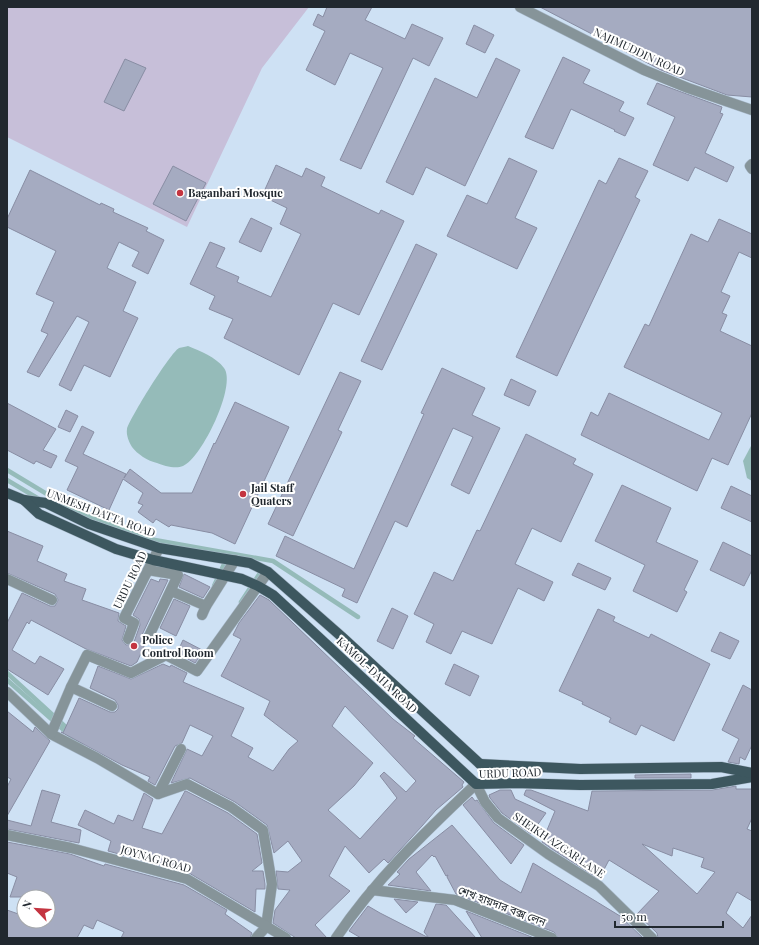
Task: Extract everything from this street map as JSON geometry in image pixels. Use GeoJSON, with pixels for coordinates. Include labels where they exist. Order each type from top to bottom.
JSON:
{"type":"FeatureCollection","features":[{"type":"Feature","properties":{"kind":"main road","name":"UNMESH DATTA ROAD"},"geometry":{"type":"LineString","coordinates":[[7,493],[24,500],[46,503],[89,524],[125,538],[159,548],[191,555],[250,563],[280,580]]}},
{"type":"Feature","properties":{"kind":"main road","name":"KAMOL-DAHA ROAD"},"geometry":{"type":"LineString","coordinates":[[24,500],[39,514],[122,550],[153,560],[242,579],[273,595],[472,781]]}},
{"type":"Feature","properties":{"kind":"main road"},"geometry":{"type":"LineString","coordinates":[[122,550],[125,538]]}},
{"type":"Feature","properties":{"kind":"main road"},"geometry":{"type":"LineString","coordinates":[[242,579],[250,563]]}},
{"type":"Feature","properties":{"kind":"main road","name":"KAMOL-DAHA ROAD"},"geometry":{"type":"LineString","coordinates":[[280,580],[480,764]]}},
{"type":"Feature","properties":{"kind":"main road"},"geometry":{"type":"LineString","coordinates":[[472,781],[480,764]]}},
{"type":"Feature","properties":{"kind":"main road","name":"URDU ROAD"},"geometry":{"type":"LineString","coordinates":[[480,764],[580,769],[721,767],[752,773]]}},
{"type":"Feature","properties":{"kind":"main road"},"geometry":{"type":"LineString","coordinates":[[498,783],[499,764]]}},
{"type":"Feature","properties":{"kind":"main road","name":"URDU ROAD"},"geometry":{"type":"LineString","coordinates":[[472,781],[498,783],[712,784],[752,777]]}},
{"type":"Feature","properties":{"kind":"street","name":"NAJIMUDDIN ROAD"},"geometry":{"type":"LineString","coordinates":[[520,7],[644,70],[688,88],[752,110]]}},
{"type":"Feature","properties":{"kind":"street"},"geometry":{"type":"LineString","coordinates":[[752,164],[750,166],[752,169]]}},
{"type":"Feature","properties":{"kind":"street","name":"URDU ROAD"},"geometry":{"type":"LineString","coordinates":[[128,639],[134,623],[124,618],[159,548]]}},
{"type":"Feature","properties":{"kind":"street"},"geometry":{"type":"LineString","coordinates":[[171,591],[204,611],[235,560]]}},
{"type":"Feature","properties":{"kind":"street"},"geometry":{"type":"LineString","coordinates":[[148,570],[178,575],[148,638]]}},
{"type":"Feature","properties":{"kind":"street"},"geometry":{"type":"LineString","coordinates":[[51,734],[87,654],[131,673],[166,655],[197,671],[268,572]]}},
{"type":"Feature","properties":{"kind":"street"},"geometry":{"type":"LineString","coordinates":[[7,579],[52,600]]}},
{"type":"Feature","properties":{"kind":"street"},"geometry":{"type":"LineString","coordinates":[[71,687],[112,706]]}},
{"type":"Feature","properties":{"kind":"street"},"geometry":{"type":"LineString","coordinates":[[7,692],[51,734],[97,758],[158,794],[187,784],[231,807],[263,830],[272,884],[266,927],[256,938]]}},
{"type":"Feature","properties":{"kind":"street"},"geometry":{"type":"LineString","coordinates":[[158,794],[181,749]]}},
{"type":"Feature","properties":{"kind":"street","name":"URDU ROAD"},"geometry":{"type":"LineString","coordinates":[[336,938],[356,908],[472,781]]}},
{"type":"Feature","properties":{"kind":"street","name":"SHEIKH AZGAR LANE"},"geometry":{"type":"LineString","coordinates":[[472,781],[485,802],[498,818],[548,854],[599,886],[652,938]]}},
{"type":"Feature","properties":{"kind":"street","name":"JOYNAG ROAD"},"geometry":{"type":"LineString","coordinates":[[7,835],[71,848],[187,879],[286,938]]}},
{"type":"Feature","properties":{"kind":"street","name":"শেখ হায়দার বক্স লেন"},"geometry":{"type":"LineString","coordinates":[[372,890],[455,900],[552,938]]}},
{"type":"Feature","properties":{"kind":"shaded area"},"geometry":{"type":"Polygon","coordinates":[[[7,7],[309,7],[262,68],[187,227],[7,137],[7,7]]]}},
{"type":"Feature","properties":{"kind":"shaded area"},"geometry":{"type":"Polygon","coordinates":[[[188,346],[208,355],[221,364],[227,377],[226,389],[216,420],[199,450],[191,460],[183,466],[170,467],[150,461],[137,452],[129,441],[127,429],[142,400],[174,352],[179,348],[188,346]]]}},
{"type":"Feature","properties":{"kind":"shaded area"},"geometry":{"type":"Polygon","coordinates":[[[752,444],[752,481],[747,478],[743,461],[752,444]]]}},
{"type":"Feature","properties":{"kind":"building"},"geometry":{"type":"Polygon","coordinates":[[[327,7],[372,7],[365,20],[405,39],[412,24],[443,38],[429,66],[413,58],[361,169],[340,160],[383,68],[350,53],[335,85],[306,70],[325,31],[313,25],[318,14],[323,17],[327,7]]]}},
{"type":"Feature","properties":{"kind":"building"},"geometry":{"type":"Polygon","coordinates":[[[540,7],[752,7],[752,97],[727,95],[661,70],[540,7]]]}},
{"type":"Feature","properties":{"kind":"building"},"geometry":{"type":"Polygon","coordinates":[[[474,25],[494,35],[485,53],[466,44],[474,25]]]}},
{"type":"Feature","properties":{"kind":"building"},"geometry":{"type":"Polygon","coordinates":[[[563,57],[590,70],[583,83],[624,102],[619,111],[634,118],[625,136],[571,109],[553,149],[525,137],[563,57]]]}},
{"type":"Feature","properties":{"kind":"building"},"geometry":{"type":"Polygon","coordinates":[[[496,58],[520,70],[465,186],[426,167],[413,195],[386,182],[435,78],[477,98],[496,58]]]}},
{"type":"Feature","properties":{"kind":"building"},"geometry":{"type":"Polygon","coordinates":[[[125,59],[146,68],[124,111],[104,102],[125,59]]]}},
{"type":"Feature","properties":{"kind":"building"},"geometry":{"type":"Polygon","coordinates":[[[657,83],[722,107],[720,113],[723,114],[705,153],[734,167],[727,182],[695,167],[688,181],[653,165],[675,117],[647,104],[657,83]]]}},
{"type":"Feature","properties":{"kind":"building"},"geometry":{"type":"Polygon","coordinates":[[[509,158],[537,171],[515,218],[537,228],[517,269],[447,236],[467,195],[487,204],[509,158]]]}},
{"type":"Feature","properties":{"kind":"building"},"geometry":{"type":"Polygon","coordinates":[[[619,158],[648,171],[635,197],[640,200],[557,376],[516,357],[599,180],[606,184],[619,158]]]}},
{"type":"Feature","properties":{"kind":"building"},"geometry":{"type":"Polygon","coordinates":[[[276,165],[302,177],[306,168],[325,177],[321,186],[379,214],[381,210],[404,221],[359,315],[333,303],[299,375],[224,338],[233,319],[209,309],[215,296],[190,284],[210,242],[225,248],[216,267],[239,277],[237,282],[271,297],[301,234],[280,224],[287,208],[262,196],[276,165]]]}},
{"type":"Feature","properties":{"kind":"building","name":"Baganbari Mosque"},"geometry":{"type":"Polygon","coordinates":[[[173,166],[206,183],[186,221],[153,204],[173,166]]]}},
{"type":"Feature","properties":{"kind":"building"},"geometry":{"type":"Polygon","coordinates":[[[30,170],[100,205],[101,203],[114,209],[113,212],[148,228],[146,231],[164,240],[148,274],[132,266],[139,252],[119,242],[107,268],[136,282],[123,311],[138,318],[110,377],[84,365],[71,391],[59,385],[89,322],[77,316],[39,377],[27,372],[48,334],[41,331],[54,302],[36,294],[56,251],[7,227],[7,219],[30,170]]]}},
{"type":"Feature","properties":{"kind":"building"},"geometry":{"type":"Polygon","coordinates":[[[251,218],[272,228],[261,252],[239,242],[251,218]]]}},
{"type":"Feature","properties":{"kind":"building"},"geometry":{"type":"Polygon","coordinates":[[[719,219],[752,234],[752,258],[739,252],[721,292],[730,296],[722,313],[727,315],[720,331],[752,346],[752,413],[728,465],[712,458],[697,491],[581,435],[591,412],[598,416],[609,393],[709,440],[722,413],[624,367],[645,324],[649,326],[691,234],[708,242],[719,219]]]}},
{"type":"Feature","properties":{"kind":"building"},"geometry":{"type":"Polygon","coordinates":[[[416,244],[437,254],[382,370],[361,361],[416,244]]]}},
{"type":"Feature","properties":{"kind":"building"},"geometry":{"type":"Polygon","coordinates":[[[442,368],[485,388],[472,415],[500,428],[469,494],[451,485],[473,437],[453,428],[407,527],[395,521],[357,603],[342,596],[345,589],[276,556],[285,536],[354,569],[424,414],[421,413],[442,368]]]}},
{"type":"Feature","properties":{"kind":"building"},"geometry":{"type":"Polygon","coordinates":[[[340,372],[361,381],[338,430],[342,432],[293,536],[268,524],[340,372]]]}},
{"type":"Feature","properties":{"kind":"building"},"geometry":{"type":"Polygon","coordinates":[[[511,379],[536,391],[529,406],[504,395],[511,379]]]}},
{"type":"Feature","properties":{"kind":"building"},"geometry":{"type":"Polygon","coordinates":[[[235,402],[289,427],[235,544],[212,533],[171,525],[169,527],[156,519],[153,523],[138,512],[143,505],[138,503],[143,493],[123,479],[109,510],[67,490],[78,467],[65,461],[82,426],[94,432],[83,454],[126,474],[124,478],[130,469],[161,493],[192,493],[214,443],[215,444],[235,402]]]}},
{"type":"Feature","properties":{"kind":"building"},"geometry":{"type":"Polygon","coordinates":[[[7,403],[56,429],[43,450],[57,456],[51,468],[36,461],[34,464],[7,450],[7,403]]]}},
{"type":"Feature","properties":{"kind":"building"},"geometry":{"type":"Polygon","coordinates":[[[66,410],[78,416],[70,432],[58,427],[66,410]]]}},
{"type":"Feature","properties":{"kind":"building"},"geometry":{"type":"Polygon","coordinates":[[[526,434],[576,459],[573,464],[593,474],[561,542],[532,528],[515,564],[553,582],[544,601],[518,588],[492,644],[462,631],[451,654],[426,642],[434,624],[414,614],[434,572],[453,581],[477,530],[480,531],[526,434]]]}},
{"type":"Feature","properties":{"kind":"building"},"geometry":{"type":"Polygon","coordinates":[[[622,485],[671,508],[656,542],[698,561],[684,590],[687,592],[677,612],[633,591],[645,565],[595,541],[622,485]]]}},
{"type":"Feature","properties":{"kind":"building"},"geometry":{"type":"Polygon","coordinates":[[[731,486],[752,496],[752,522],[721,508],[731,486]]]}},
{"type":"Feature","properties":{"kind":"building"},"geometry":{"type":"Polygon","coordinates":[[[7,531],[43,546],[37,561],[67,574],[64,581],[86,589],[82,600],[119,613],[118,621],[126,626],[122,640],[126,645],[134,642],[140,625],[139,619],[133,615],[151,579],[159,582],[160,579],[168,580],[142,635],[142,639],[145,644],[137,662],[131,666],[86,649],[31,620],[29,624],[27,622],[12,650],[35,664],[40,656],[64,669],[48,695],[7,669],[7,623],[22,593],[50,606],[55,606],[58,600],[55,594],[7,573],[7,531]]]}},
{"type":"Feature","properties":{"kind":"building"},"geometry":{"type":"Polygon","coordinates":[[[723,542],[752,556],[752,570],[744,586],[710,570],[723,542]]]}},
{"type":"Feature","properties":{"kind":"building"},"geometry":{"type":"Polygon","coordinates":[[[578,563],[611,578],[605,590],[572,575],[578,563]]]}},
{"type":"Feature","properties":{"kind":"building"},"geometry":{"type":"Polygon","coordinates":[[[184,574],[210,587],[203,598],[179,587],[184,574]]]}},
{"type":"Feature","properties":{"kind":"building"},"geometry":{"type":"Polygon","coordinates":[[[260,595],[269,600],[393,719],[415,736],[413,738],[464,782],[462,785],[463,787],[436,810],[388,863],[384,859],[369,873],[345,846],[329,876],[350,891],[315,925],[327,938],[296,938],[273,923],[275,910],[290,890],[278,889],[276,871],[288,872],[302,861],[288,841],[274,853],[267,825],[235,802],[190,778],[171,783],[187,749],[202,756],[213,736],[190,725],[182,743],[175,746],[155,785],[148,781],[150,777],[122,765],[61,732],[63,733],[79,698],[110,712],[115,712],[118,709],[118,705],[115,700],[90,688],[98,666],[131,679],[163,664],[170,667],[171,665],[187,673],[183,682],[244,708],[231,736],[253,748],[248,757],[273,771],[289,749],[298,741],[264,715],[270,701],[221,676],[241,639],[233,635],[239,623],[260,595]],[[345,706],[332,726],[373,763],[354,786],[328,810],[360,839],[397,798],[380,776],[384,772],[406,792],[416,781],[345,706]]]}},
{"type":"Feature","properties":{"kind":"building"},"geometry":{"type":"Polygon","coordinates":[[[174,599],[190,606],[176,636],[160,628],[174,599]]]}},
{"type":"Feature","properties":{"kind":"building"},"geometry":{"type":"Polygon","coordinates":[[[392,608],[408,616],[393,649],[377,641],[392,608]]]}},
{"type":"Feature","properties":{"kind":"building"},"geometry":{"type":"Polygon","coordinates":[[[598,609],[615,617],[613,621],[649,638],[651,634],[710,664],[674,741],[641,725],[636,735],[609,722],[611,718],[582,704],[583,702],[559,691],[598,609]]]}},
{"type":"Feature","properties":{"kind":"building"},"geometry":{"type":"Polygon","coordinates":[[[720,632],[739,641],[730,659],[711,651],[720,632]]]}},
{"type":"Feature","properties":{"kind":"building"},"geometry":{"type":"Polygon","coordinates":[[[183,640],[204,651],[195,663],[177,653],[183,640]]]}},
{"type":"Feature","properties":{"kind":"building"},"geometry":{"type":"Polygon","coordinates":[[[454,664],[479,676],[470,696],[445,684],[454,664]]]}},
{"type":"Feature","properties":{"kind":"building"},"geometry":{"type":"Polygon","coordinates":[[[743,685],[752,690],[752,745],[745,760],[740,757],[739,764],[728,762],[739,739],[722,730],[743,685]]]}},
{"type":"Feature","properties":{"kind":"building"},"geometry":{"type":"Polygon","coordinates":[[[7,711],[33,732],[35,727],[50,741],[7,816],[7,787],[11,779],[7,777],[7,711]]]}},
{"type":"Feature","properties":{"kind":"building"},"geometry":{"type":"Polygon","coordinates":[[[691,774],[691,778],[635,778],[635,775],[691,774]]]}},
{"type":"Feature","properties":{"kind":"building"},"geometry":{"type":"Polygon","coordinates":[[[736,786],[736,789],[752,789],[752,818],[747,829],[752,831],[752,901],[737,892],[726,913],[743,928],[752,915],[752,938],[658,938],[657,933],[637,914],[659,891],[609,860],[599,879],[542,842],[555,811],[524,795],[526,790],[531,790],[588,811],[592,791],[712,790],[736,786]],[[642,844],[697,894],[715,872],[701,867],[704,858],[673,848],[672,856],[642,844]]]}},
{"type":"Feature","properties":{"kind":"building"},"geometry":{"type":"Polygon","coordinates":[[[42,790],[60,795],[51,822],[81,830],[79,843],[7,829],[7,820],[31,826],[42,790]]]}},
{"type":"Feature","properties":{"kind":"building"},"geometry":{"type":"Polygon","coordinates":[[[500,790],[511,790],[515,799],[546,813],[531,834],[502,813],[490,798],[489,795],[500,790]]]}},
{"type":"Feature","properties":{"kind":"building"},"geometry":{"type":"Polygon","coordinates":[[[185,791],[228,813],[257,834],[262,863],[252,871],[263,871],[265,889],[256,889],[255,912],[189,873],[108,851],[111,841],[78,825],[85,810],[114,824],[118,815],[133,821],[144,793],[153,799],[142,828],[162,834],[185,791]]]}},
{"type":"Feature","properties":{"kind":"building"},"geometry":{"type":"Polygon","coordinates":[[[472,797],[475,801],[477,800],[494,823],[524,845],[511,864],[463,805],[472,797]]]}},
{"type":"Feature","properties":{"kind":"building"},"geometry":{"type":"Polygon","coordinates":[[[452,825],[500,880],[521,893],[533,863],[620,916],[643,938],[558,938],[554,932],[456,894],[447,877],[448,875],[446,876],[435,856],[434,857],[432,855],[416,872],[431,891],[388,885],[400,874],[397,872],[409,859],[452,825]]]}},
{"type":"Feature","properties":{"kind":"building"},"geometry":{"type":"Polygon","coordinates":[[[7,842],[70,854],[104,866],[105,864],[184,885],[227,910],[225,914],[252,933],[250,938],[121,938],[124,932],[97,920],[93,929],[84,925],[77,938],[7,938],[7,910],[16,913],[16,929],[56,929],[56,889],[16,889],[16,897],[10,897],[17,877],[7,873],[7,842]]]}},
{"type":"Feature","properties":{"kind":"building"},"geometry":{"type":"Polygon","coordinates":[[[394,899],[418,902],[406,913],[394,899]]]}},
{"type":"Feature","properties":{"kind":"building"},"geometry":{"type":"Polygon","coordinates":[[[436,904],[446,905],[476,938],[429,938],[424,932],[436,904]]]}},
{"type":"Feature","properties":{"kind":"building"},"geometry":{"type":"Polygon","coordinates":[[[368,906],[429,938],[361,938],[349,931],[368,906]]]}},
{"type":"Feature","properties":{"kind":"building"},"geometry":{"type":"Polygon","coordinates":[[[466,911],[534,938],[482,938],[466,911]]]}},
{"type":"Feature","properties":{"kind":"waterway"},"geometry":{"type":"LineString","coordinates":[[7,470],[75,511],[155,540],[273,561],[358,617]]}},
{"type":"Feature","properties":{"kind":"waterway"},"geometry":{"type":"LineString","coordinates":[[7,480],[39,499]]}},
{"type":"Feature","properties":{"kind":"waterway"},"geometry":{"type":"LineString","coordinates":[[214,586],[225,562]]}},
{"type":"Feature","properties":{"kind":"waterway"},"geometry":{"type":"LineString","coordinates":[[241,602],[262,570]]}},
{"type":"Feature","properties":{"kind":"waterway"},"geometry":{"type":"LineString","coordinates":[[7,673],[69,730]]}},
{"type":"Feature","properties":{"kind":"waterway"},"geometry":{"type":"LineString","coordinates":[[7,680],[82,746]]}},
{"type":"Feature","properties":{"kind":"place","name":"Baganbari Mosque"},"geometry":{"type":"Point","coordinates":[180,193]}},
{"type":"Feature","properties":{"kind":"place","name":"Jail Staff Quaters"},"geometry":{"type":"Point","coordinates":[243,494]}},
{"type":"Feature","properties":{"kind":"place","name":"Police Control Room"},"geometry":{"type":"Point","coordinates":[134,646]}}]}
